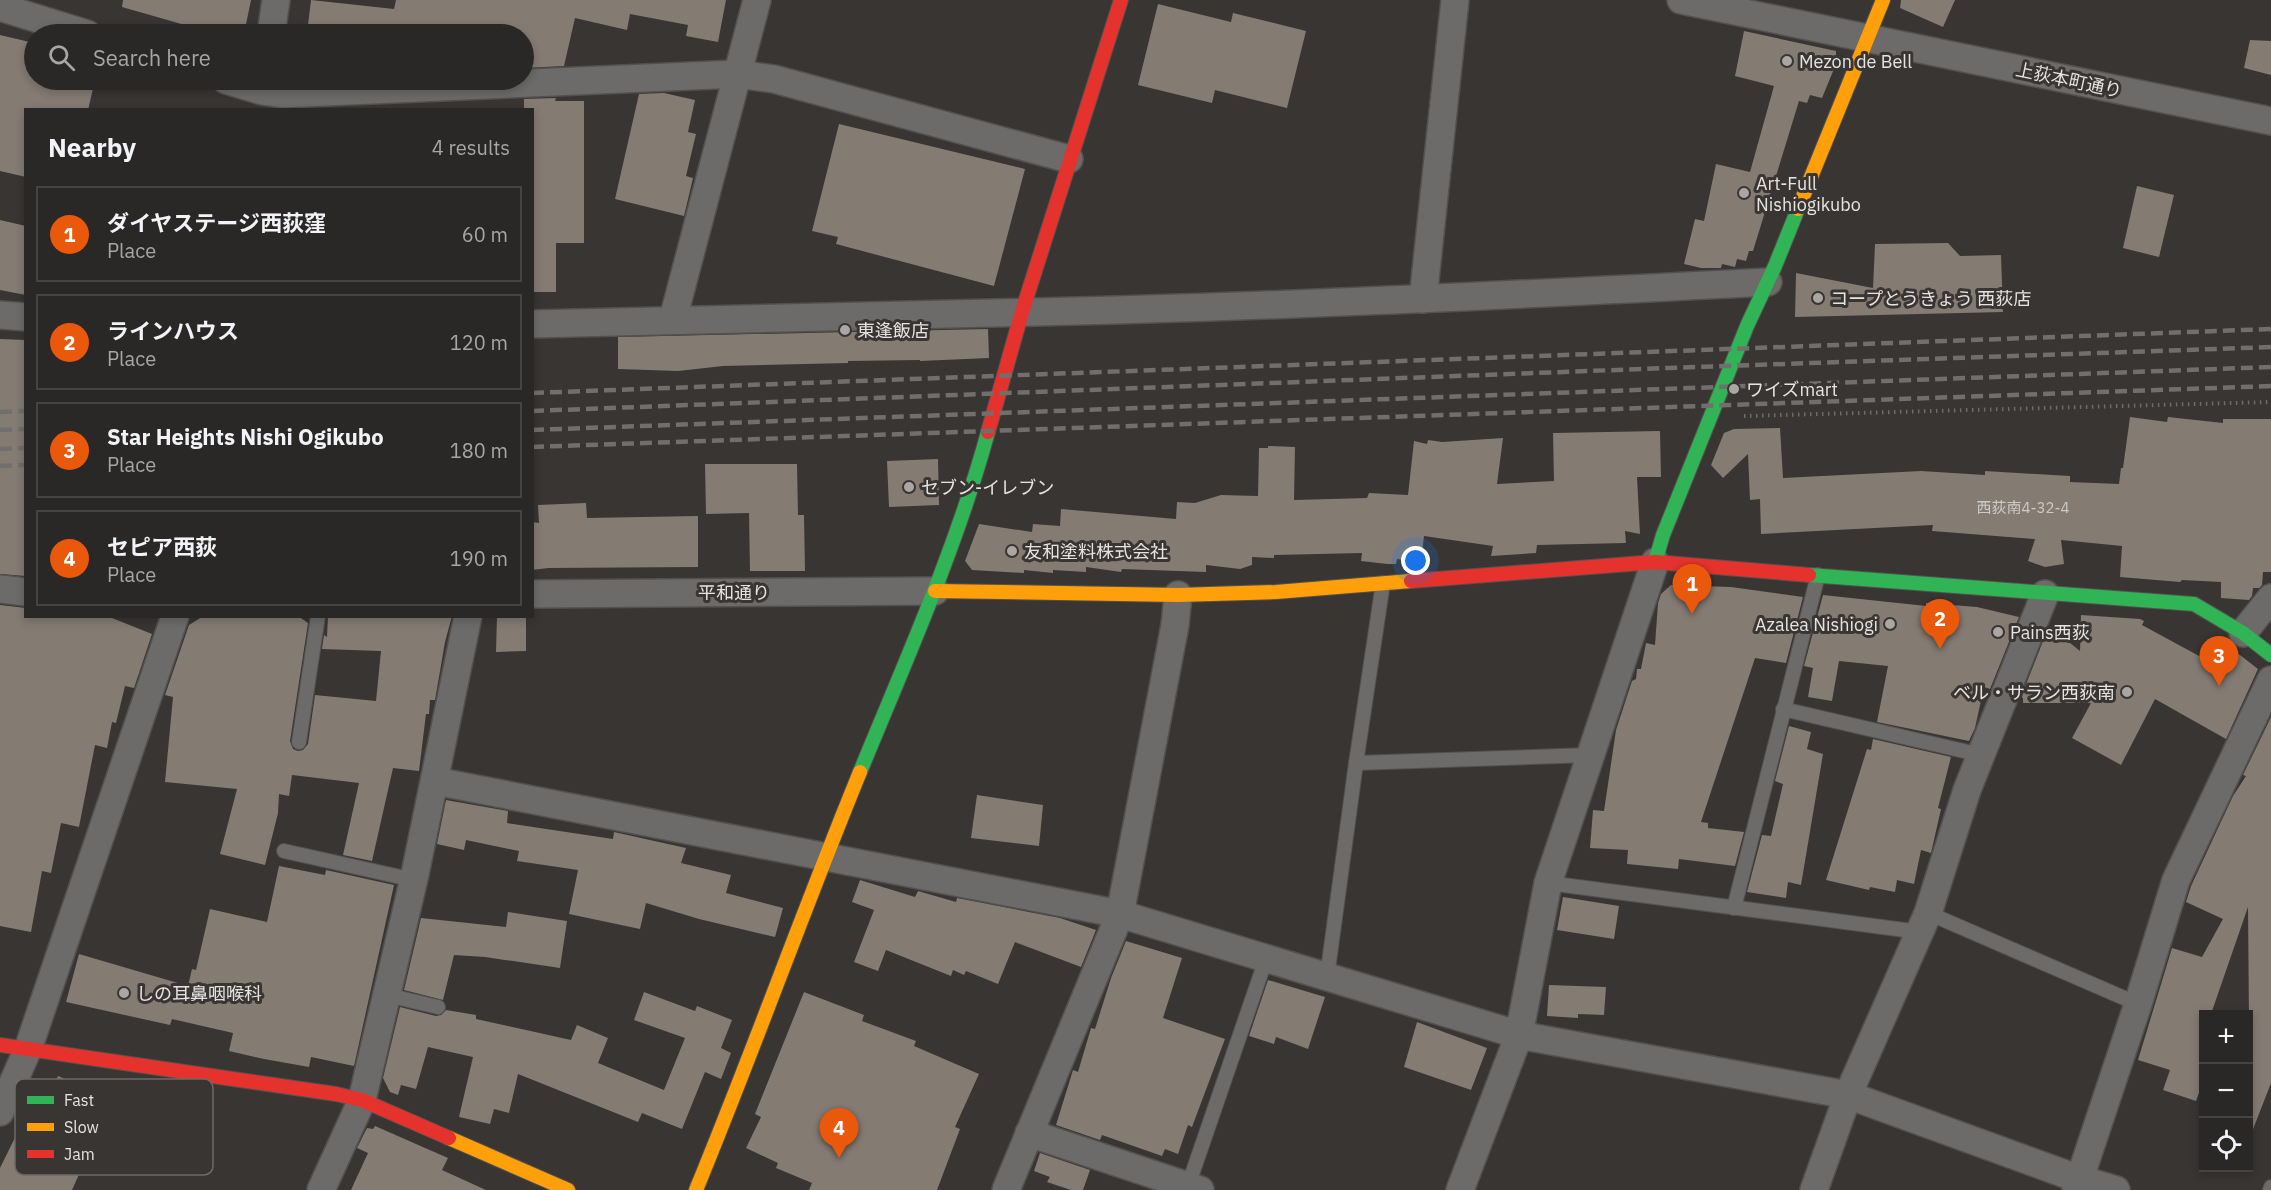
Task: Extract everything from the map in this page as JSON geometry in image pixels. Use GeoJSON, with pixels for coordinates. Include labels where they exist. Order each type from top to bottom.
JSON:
{"type":"FeatureCollection","features":[{"type":"Feature","properties":{"kind":"street"},"geometry":{"type":"LineString","coordinates":[[272,24],[276,0]]}},
{"type":"Feature","properties":{"kind":"street"},"geometry":{"type":"LineString","coordinates":[[673,319],[757,0]]}},
{"type":"Feature","properties":{"kind":"street"},"geometry":{"type":"LineString","coordinates":[[696,1190],[735,1096],[825,858],[935,591],[978,469],[1022,312],[1121,0]]}},
{"type":"Feature","properties":{"kind":"street"},"geometry":{"type":"LineString","coordinates":[[1423,299],[1455,0]]}},
{"type":"Feature","properties":{"kind":"street","name":"上荻本町通り"},"geometry":{"type":"LineString","coordinates":[[1682,0],[2271,121]]}},
{"type":"Feature","properties":{"kind":"street"},"geometry":{"type":"LineString","coordinates":[[1460,1190],[1519,1035],[1548,883],[1663,535],[1746,326],[1768,282],[1883,0]]}},
{"type":"Feature","properties":{"kind":"street"},"geometry":{"type":"LineString","coordinates":[[0,7],[55,24]]}},
{"type":"Feature","properties":{"kind":"street"},"geometry":{"type":"LineString","coordinates":[[534,83],[737,74],[774,80],[1070,159]]}},
{"type":"Feature","properties":{"kind":"street"},"geometry":{"type":"LineString","coordinates":[[261,93],[373,90]]}},
{"type":"Feature","properties":{"kind":"street"},"geometry":{"type":"LineString","coordinates":[[534,324],[1423,299],[1768,282]]}},
{"type":"Feature","properties":{"kind":"street"},"geometry":{"type":"LineString","coordinates":[[0,315],[24,317]]}},
{"type":"Feature","properties":{"kind":"street"},"geometry":{"type":"LineString","coordinates":[[935,591],[1178,596],[1276,592],[1655,562],[2194,604],[2242,633],[2271,655]]}},
{"type":"Feature","properties":{"kind":"street"},"geometry":{"type":"LineString","coordinates":[[0,589],[24,592]]}},
{"type":"Feature","properties":{"kind":"street","name":"平和通り"},"geometry":{"type":"LineString","coordinates":[[534,594],[935,591]]}},
{"type":"Feature","properties":{"kind":"street"},"geometry":{"type":"LineString","coordinates":[[1814,1190],[1848,1095],[1924,922],[1966,790],[2045,594]]}},
{"type":"Feature","properties":{"kind":"street"},"geometry":{"type":"LineString","coordinates":[[1006,1190],[1120,914],[1175,625],[1178,596]]}},
{"type":"Feature","properties":{"kind":"street"},"geometry":{"type":"LineString","coordinates":[[2242,633],[2271,598]]}},
{"type":"Feature","properties":{"kind":"street"},"geometry":{"type":"LineString","coordinates":[[0,1112],[28,1049],[174,618]]}},
{"type":"Feature","properties":{"kind":"street"},"geometry":{"type":"LineString","coordinates":[[321,1190],[362,1100],[414,880],[468,618]]}},
{"type":"Feature","properties":{"kind":"street"},"geometry":{"type":"LineString","coordinates":[[2078,1185],[2176,880],[2271,680]]}},
{"type":"Feature","properties":{"kind":"street"},"geometry":{"type":"LineString","coordinates":[[435,781],[1120,914],[1519,1035],[1848,1095],[2078,1185],[2116,1190]]}},
{"type":"Feature","properties":{"kind":"street"},"geometry":{"type":"LineString","coordinates":[[0,1045],[324,1092],[362,1100],[568,1190]]}},
{"type":"Feature","properties":{"kind":"street"},"geometry":{"type":"LineString","coordinates":[[1029,1133],[1194,1188]]}},
{"type":"Feature","properties":{"kind":"lane"},"geometry":{"type":"LineString","coordinates":[[1734,908],[1818,575]]}},
{"type":"Feature","properties":{"kind":"lane"},"geometry":{"type":"LineString","coordinates":[[1327,977],[1383,583]]}},
{"type":"Feature","properties":{"kind":"lane"},"geometry":{"type":"LineString","coordinates":[[299,742],[318,618]]}},
{"type":"Feature","properties":{"kind":"lane"},"geometry":{"type":"LineString","coordinates":[[1784,709],[1981,755]]}},
{"type":"Feature","properties":{"kind":"lane"},"geometry":{"type":"LineString","coordinates":[[1356,763],[1590,755]]}},
{"type":"Feature","properties":{"kind":"lane"},"geometry":{"type":"LineString","coordinates":[[284,851],[414,880]]}},
{"type":"Feature","properties":{"kind":"lane"},"geometry":{"type":"LineString","coordinates":[[1548,883],[1734,908],[1924,922],[2138,1004]]}},
{"type":"Feature","properties":{"kind":"lane"},"geometry":{"type":"LineString","coordinates":[[1194,1188],[1266,959]]}},
{"type":"Feature","properties":{"kind":"lane"},"geometry":{"type":"LineString","coordinates":[[387,995],[438,1007]]}},
{"type":"Feature","properties":{"kind":"path"},"geometry":{"type":"LineString","coordinates":[[1710,417],[2271,402]]}},
{"type":"Feature","properties":{"kind":"building"},"geometry":{"type":"Polygon","coordinates":[[[123,0],[251,0],[246,24],[182,24],[122,7],[123,0]]]}},
{"type":"Feature","properties":{"kind":"building"},"geometry":{"type":"Polygon","coordinates":[[[311,0],[394,9],[396,0],[726,0],[718,42],[686,36],[688,25],[630,14],[627,30],[575,18],[564,66],[534,68],[534,24],[308,24],[311,0]]]}},
{"type":"Feature","properties":{"kind":"building"},"geometry":{"type":"Polygon","coordinates":[[[1901,0],[1955,0],[1943,27],[1900,8],[1901,0]]]}},
{"type":"Feature","properties":{"kind":"building"},"geometry":{"type":"Polygon","coordinates":[[[1158,4],[1231,22],[1233,13],[1306,31],[1287,108],[1215,90],[1212,103],[1138,85],[1158,4]]]}},
{"type":"Feature","properties":{"kind":"building"},"geometry":{"type":"Polygon","coordinates":[[[1744,31],[1836,51],[1836,64],[1822,98],[1810,95],[1807,103],[1799,101],[1753,251],[1749,251],[1746,261],[1737,259],[1735,267],[1722,264],[1721,268],[1701,268],[1684,264],[1695,219],[1704,221],[1716,164],[1750,172],[1774,86],[1735,76],[1744,31]]]}},
{"type":"Feature","properties":{"kind":"building"},"geometry":{"type":"Polygon","coordinates":[[[0,35],[24,41],[24,90],[93,90],[88,108],[24,108],[24,177],[0,171],[0,35]]]}},
{"type":"Feature","properties":{"kind":"building"},"geometry":{"type":"Polygon","coordinates":[[[2250,40],[2271,41],[2271,75],[2244,68],[2250,40]]]}},
{"type":"Feature","properties":{"kind":"building"},"geometry":{"type":"Polygon","coordinates":[[[664,93],[695,100],[688,132],[696,134],[686,176],[693,178],[684,216],[615,199],[639,94],[664,93]]]}},
{"type":"Feature","properties":{"kind":"building"},"geometry":{"type":"Polygon","coordinates":[[[556,98],[555,101],[584,101],[584,243],[556,243],[556,292],[534,292],[534,108],[524,108],[524,99],[556,98]]]}},
{"type":"Feature","properties":{"kind":"building"},"geometry":{"type":"Polygon","coordinates":[[[839,124],[1025,169],[994,286],[836,244],[838,237],[812,231],[839,124]]]}},
{"type":"Feature","properties":{"kind":"building"},"geometry":{"type":"Polygon","coordinates":[[[2137,186],[2174,195],[2159,257],[2123,248],[2137,186]]]}},
{"type":"Feature","properties":{"kind":"building"},"geometry":{"type":"Polygon","coordinates":[[[0,220],[24,226],[24,295],[0,290],[0,220]]]}},
{"type":"Feature","properties":{"kind":"building"},"geometry":{"type":"Polygon","coordinates":[[[1948,243],[1960,256],[2001,255],[2003,312],[1795,317],[1796,273],[1873,288],[1875,244],[1948,243]]]}},
{"type":"Feature","properties":{"kind":"building"},"geometry":{"type":"Polygon","coordinates":[[[988,329],[989,358],[723,366],[678,371],[618,369],[618,337],[988,329]]]}},
{"type":"Feature","properties":{"kind":"building"},"geometry":{"type":"Polygon","coordinates":[[[0,339],[24,340],[24,576],[0,574],[0,339]]]}},
{"type":"Feature","properties":{"kind":"building"},"geometry":{"type":"Polygon","coordinates":[[[2130,417],[2167,422],[2168,417],[2223,423],[2223,419],[2271,419],[2271,572],[2263,572],[2262,585],[2259,588],[2253,588],[2249,600],[2221,598],[2221,582],[2182,580],[2180,582],[2120,577],[2122,546],[2061,540],[2064,564],[2045,567],[2028,561],[2035,539],[1932,531],[1933,525],[1761,534],[1760,499],[1750,500],[1748,454],[1723,478],[1711,465],[1724,433],[1734,429],[1780,428],[1783,478],[1921,471],[1985,475],[1985,471],[2070,476],[2070,482],[2119,484],[2130,417]]]}},
{"type":"Feature","properties":{"kind":"building"},"geometry":{"type":"Polygon","coordinates":[[[1660,431],[1661,477],[1637,477],[1640,534],[1625,531],[1626,543],[1537,545],[1536,553],[1491,556],[1493,546],[1424,536],[1421,562],[1397,559],[1396,564],[1361,561],[1362,553],[1274,555],[1274,558],[1252,557],[1252,565],[1240,569],[1206,565],[1206,572],[1122,569],[1121,572],[1086,567],[1086,572],[1053,570],[1053,573],[1024,570],[1024,573],[972,570],[965,561],[979,524],[1032,532],[1033,524],[1060,526],[1061,509],[1176,519],[1177,502],[1195,503],[1221,495],[1258,496],[1259,448],[1268,448],[1268,446],[1295,447],[1294,500],[1367,498],[1369,493],[1408,495],[1414,441],[1427,444],[1428,440],[1442,442],[1503,438],[1497,484],[1554,481],[1553,433],[1660,431]]]}},
{"type":"Feature","properties":{"kind":"building"},"geometry":{"type":"Polygon","coordinates":[[[938,459],[939,505],[889,507],[887,461],[938,459]]]}},
{"type":"Feature","properties":{"kind":"building"},"geometry":{"type":"Polygon","coordinates":[[[705,464],[797,464],[798,515],[804,515],[805,571],[750,571],[749,513],[706,514],[705,464]]]}},
{"type":"Feature","properties":{"kind":"building"},"geometry":{"type":"Polygon","coordinates":[[[586,503],[587,518],[698,516],[698,567],[534,570],[534,522],[539,523],[538,505],[586,503]]]}},
{"type":"Feature","properties":{"kind":"building"},"geometry":{"type":"Polygon","coordinates":[[[1671,585],[1731,587],[1803,597],[1786,663],[1755,658],[1701,822],[1708,823],[1708,828],[1744,832],[1735,866],[1679,859],[1678,869],[1627,864],[1628,850],[1590,848],[1593,810],[1604,811],[1616,730],[1632,681],[1636,679],[1637,669],[1641,669],[1646,643],[1655,645],[1658,603],[1661,594],[1671,585]]]}},
{"type":"Feature","properties":{"kind":"building"},"geometry":{"type":"Polygon","coordinates":[[[1823,595],[1926,606],[1926,603],[1977,607],[2019,617],[1990,689],[1984,687],[1975,728],[1969,741],[1877,722],[1888,666],[1839,661],[1832,701],[1808,697],[1813,668],[1804,666],[1823,595]]]}},
{"type":"Feature","properties":{"kind":"building"},"geometry":{"type":"Polygon","coordinates":[[[0,605],[24,608],[24,618],[112,618],[152,634],[134,688],[125,686],[116,723],[112,722],[107,748],[95,745],[79,827],[61,823],[51,873],[42,871],[31,932],[0,926],[0,605]]]}},
{"type":"Feature","properties":{"kind":"building"},"geometry":{"type":"Polygon","coordinates":[[[2081,615],[2140,619],[2144,621],[2142,625],[2201,657],[2210,639],[2240,655],[2258,669],[2226,739],[2155,699],[2121,765],[2072,738],[2091,703],[2023,703],[2021,697],[2049,626],[2080,651],[2081,615]]]}},
{"type":"Feature","properties":{"kind":"building"},"geometry":{"type":"Polygon","coordinates":[[[200,618],[301,618],[308,623],[290,741],[293,749],[298,751],[303,750],[308,744],[315,695],[376,701],[381,651],[322,649],[324,635],[327,637],[328,618],[451,618],[435,700],[430,700],[429,714],[426,714],[419,771],[393,768],[372,861],[343,855],[359,783],[292,775],[289,796],[279,794],[278,813],[265,865],[220,854],[237,789],[165,782],[173,697],[165,695],[189,625],[200,618]]]}},
{"type":"Feature","properties":{"kind":"building"},"geometry":{"type":"Polygon","coordinates":[[[497,618],[526,618],[526,651],[496,652],[497,618]]]}},
{"type":"Feature","properties":{"kind":"building"},"geometry":{"type":"Polygon","coordinates":[[[2271,717],[2271,1083],[2253,1129],[2253,1010],[2249,1010],[2248,907],[2212,1010],[2199,1010],[2199,1093],[2196,1101],[2163,1090],[2170,1070],[2138,1060],[2172,948],[2202,957],[2223,919],[2186,902],[2191,886],[2233,796],[2246,776],[2243,775],[2271,717]]]}},
{"type":"Feature","properties":{"kind":"building"},"geometry":{"type":"Polygon","coordinates":[[[1789,726],[1811,732],[1807,749],[1823,754],[1801,885],[1788,882],[1786,898],[1747,892],[1762,835],[1771,836],[1783,784],[1775,781],[1789,726]]]}},
{"type":"Feature","properties":{"kind":"building"},"geometry":{"type":"Polygon","coordinates":[[[1873,739],[1951,757],[1938,808],[1941,809],[1931,853],[1921,850],[1914,884],[1897,880],[1895,892],[1870,887],[1869,890],[1826,880],[1867,749],[1871,750],[1873,739]]]}},
{"type":"Feature","properties":{"kind":"building"},"geometry":{"type":"Polygon","coordinates":[[[977,795],[1043,805],[1039,846],[971,838],[977,795]]]}},
{"type":"Feature","properties":{"kind":"building"},"geometry":{"type":"Polygon","coordinates":[[[446,800],[508,811],[507,823],[613,839],[614,832],[686,848],[681,863],[731,875],[726,893],[783,908],[775,937],[699,919],[646,903],[640,929],[569,914],[578,870],[517,861],[519,851],[466,840],[464,850],[437,844],[446,800]]]}},
{"type":"Feature","properties":{"kind":"building"},"geometry":{"type":"Polygon","coordinates":[[[279,866],[325,875],[326,870],[394,885],[354,1066],[311,1057],[309,1067],[264,1059],[229,1051],[233,1033],[172,1019],[170,1025],[66,1002],[79,954],[188,986],[192,969],[196,970],[210,909],[267,922],[279,866]]]}},
{"type":"Feature","properties":{"kind":"building"},"geometry":{"type":"Polygon","coordinates":[[[860,880],[915,897],[918,891],[956,902],[957,898],[1060,918],[1096,930],[1081,967],[1015,942],[998,984],[966,971],[964,975],[953,970],[951,976],[886,950],[878,971],[854,962],[874,910],[852,902],[860,880]]]}},
{"type":"Feature","properties":{"kind":"building"},"geometry":{"type":"Polygon","coordinates":[[[1563,897],[1619,906],[1614,939],[1557,930],[1563,897]]]}},
{"type":"Feature","properties":{"kind":"building"},"geometry":{"type":"Polygon","coordinates":[[[508,912],[567,921],[560,968],[454,955],[443,1000],[404,990],[421,918],[506,927],[508,912]]]}},
{"type":"Feature","properties":{"kind":"building"},"geometry":{"type":"Polygon","coordinates":[[[1126,941],[1182,958],[1163,1018],[1225,1039],[1192,1127],[1188,1125],[1178,1154],[1165,1149],[1162,1156],[1102,1135],[1100,1140],[1056,1125],[1073,1070],[1078,1072],[1091,1028],[1095,1029],[1111,978],[1126,941]]]}},
{"type":"Feature","properties":{"kind":"building"},"geometry":{"type":"Polygon","coordinates":[[[1268,980],[1325,997],[1308,1049],[1276,1037],[1274,1044],[1249,1036],[1268,980]]]}},
{"type":"Feature","properties":{"kind":"building"},"geometry":{"type":"Polygon","coordinates":[[[1549,985],[1606,987],[1604,1015],[1578,1014],[1578,1018],[1547,1016],[1549,985]]]}},
{"type":"Feature","properties":{"kind":"building"},"geometry":{"type":"Polygon","coordinates":[[[644,992],[695,1011],[697,1006],[732,1020],[721,1048],[731,1053],[721,1079],[705,1072],[682,1129],[642,1113],[638,1122],[518,1074],[509,1113],[494,1109],[490,1124],[459,1117],[473,1057],[428,1047],[416,1089],[401,1085],[398,1095],[390,1092],[383,1078],[400,1007],[436,1016],[446,1010],[476,1015],[476,1019],[571,1040],[577,1025],[608,1038],[598,1063],[664,1090],[685,1038],[634,1020],[644,992]]]}},
{"type":"Feature","properties":{"kind":"building"},"geometry":{"type":"Polygon","coordinates":[[[804,992],[864,1015],[862,1021],[916,1041],[914,1046],[979,1074],[955,1127],[960,1129],[937,1190],[809,1190],[812,1183],[776,1168],[778,1163],[746,1148],[761,1117],[755,1114],[804,992]]]}},
{"type":"Feature","properties":{"kind":"building"},"geometry":{"type":"Polygon","coordinates":[[[1417,1022],[1487,1048],[1471,1090],[1404,1067],[1417,1022]]]}},
{"type":"Feature","properties":{"kind":"building"},"geometry":{"type":"Polygon","coordinates":[[[375,1126],[448,1158],[442,1170],[486,1190],[351,1190],[368,1153],[357,1148],[367,1128],[373,1129],[375,1126]]]}},
{"type":"Feature","properties":{"kind":"building"},"geometry":{"type":"Polygon","coordinates":[[[15,1138],[15,1175],[79,1175],[72,1190],[0,1190],[0,1168],[15,1138]]]}},
{"type":"Feature","properties":{"kind":"building"},"geometry":{"type":"Polygon","coordinates":[[[1040,1153],[1090,1170],[1083,1190],[1071,1190],[1047,1182],[1050,1177],[1034,1171],[1040,1153]]]}},
{"type":"Feature","properties":{"kind":"railway"},"geometry":{"type":"LineString","coordinates":[[534,393],[2271,329]]}},
{"type":"Feature","properties":{"kind":"railway"},"geometry":{"type":"LineString","coordinates":[[534,411],[2271,347]]}},
{"type":"Feature","properties":{"kind":"railway"},"geometry":{"type":"LineString","coordinates":[[534,430],[2271,367]]}},
{"type":"Feature","properties":{"kind":"railway"},"geometry":{"type":"LineString","coordinates":[[534,447],[2271,386]]}},
{"type":"Feature","properties":{"kind":"railway"},"geometry":{"type":"LineString","coordinates":[[0,412],[24,411]]}},
{"type":"Feature","properties":{"kind":"railway"},"geometry":{"type":"LineString","coordinates":[[0,430],[24,429]]}},
{"type":"Feature","properties":{"kind":"railway"},"geometry":{"type":"LineString","coordinates":[[0,449],[24,448]]}},
{"type":"Feature","properties":{"kind":"railway"},"geometry":{"type":"LineString","coordinates":[[0,466],[24,465]]}},
{"type":"Feature","properties":{"kind":"traffic: fast"},"geometry":{"type":"LineString","coordinates":[[1655,562],[1663,535],[1747,326],[1798,209]]}},
{"type":"Feature","properties":{"kind":"traffic: fast"},"geometry":{"type":"LineString","coordinates":[[860,772],[946,561],[988,432]]}},
{"type":"Feature","properties":{"kind":"traffic: fast"},"geometry":{"type":"LineString","coordinates":[[1809,575],[2194,604],[2243,633],[2271,655]]}},
{"type":"Feature","properties":{"kind":"traffic: slow"},"geometry":{"type":"LineString","coordinates":[[1798,209],[1883,0]]}},
{"type":"Feature","properties":{"kind":"traffic: slow"},"geometry":{"type":"LineString","coordinates":[[935,591],[1178,595],[1276,592],[1411,581]]}},
{"type":"Feature","properties":{"kind":"traffic: slow"},"geometry":{"type":"LineString","coordinates":[[696,1190],[860,772]]}},
{"type":"Feature","properties":{"kind":"traffic: slow"},"geometry":{"type":"LineString","coordinates":[[449,1138],[568,1190]]}},
{"type":"Feature","properties":{"kind":"traffic: jam"},"geometry":{"type":"LineString","coordinates":[[988,432],[1022,312],[1121,0]]}},
{"type":"Feature","properties":{"kind":"traffic: jam"},"geometry":{"type":"LineString","coordinates":[[1411,581],[1655,562],[1809,575]]}},
{"type":"Feature","properties":{"kind":"traffic: jam"},"geometry":{"type":"LineString","coordinates":[[0,1045],[336,1094],[362,1100],[449,1138]]}},
{"type":"Feature","properties":{"kind":"place","name":"Mezon de Bell"},"geometry":{"type":"Point","coordinates":[1787,61]}},
{"type":"Feature","properties":{"kind":"place","name":"Art-Full Nishiogikubo"},"geometry":{"type":"Point","coordinates":[1744,193]}},
{"type":"Feature","properties":{"kind":"place","name":"コープとうきょう 西荻店"},"geometry":{"type":"Point","coordinates":[1818,298]}},
{"type":"Feature","properties":{"kind":"place","name":"東逢飯店"},"geometry":{"type":"Point","coordinates":[845,330]}},
{"type":"Feature","properties":{"kind":"place","name":"ワイズmart"},"geometry":{"type":"Point","coordinates":[1734,389]}},
{"type":"Feature","properties":{"kind":"place","name":"セブン-イレブン"},"geometry":{"type":"Point","coordinates":[909,487]}},
{"type":"Feature","properties":{"kind":"place","name":"友和塗料株式会社"},"geometry":{"type":"Point","coordinates":[1012,551]}},
{"type":"Feature","properties":{"kind":"place","name":"ダイヤステージ西荻窪"},"geometry":{"type":"Point","coordinates":[1692,614]}},
{"type":"Feature","properties":{"kind":"place","name":"Azalea Nishiogi"},"geometry":{"type":"Point","coordinates":[1890,624]}},
{"type":"Feature","properties":{"kind":"place","name":"Pains西荻"},"geometry":{"type":"Point","coordinates":[1998,632]}},
{"type":"Feature","properties":{"kind":"place","name":"ラインハウス"},"geometry":{"type":"Point","coordinates":[1940,649]}},
{"type":"Feature","properties":{"kind":"place","name":"Star Heights Nishi Ogikubo"},"geometry":{"type":"Point","coordinates":[2219,686]}},
{"type":"Feature","properties":{"kind":"place","name":"ベル・サラン西荻南"},"geometry":{"type":"Point","coordinates":[2127,692]}},
{"type":"Feature","properties":{"kind":"place","name":"しの耳鼻咽喉科"},"geometry":{"type":"Point","coordinates":[124,993]}},
{"type":"Feature","properties":{"kind":"place","name":"セピア西荻"},"geometry":{"type":"Point","coordinates":[839,1158]}}]}
